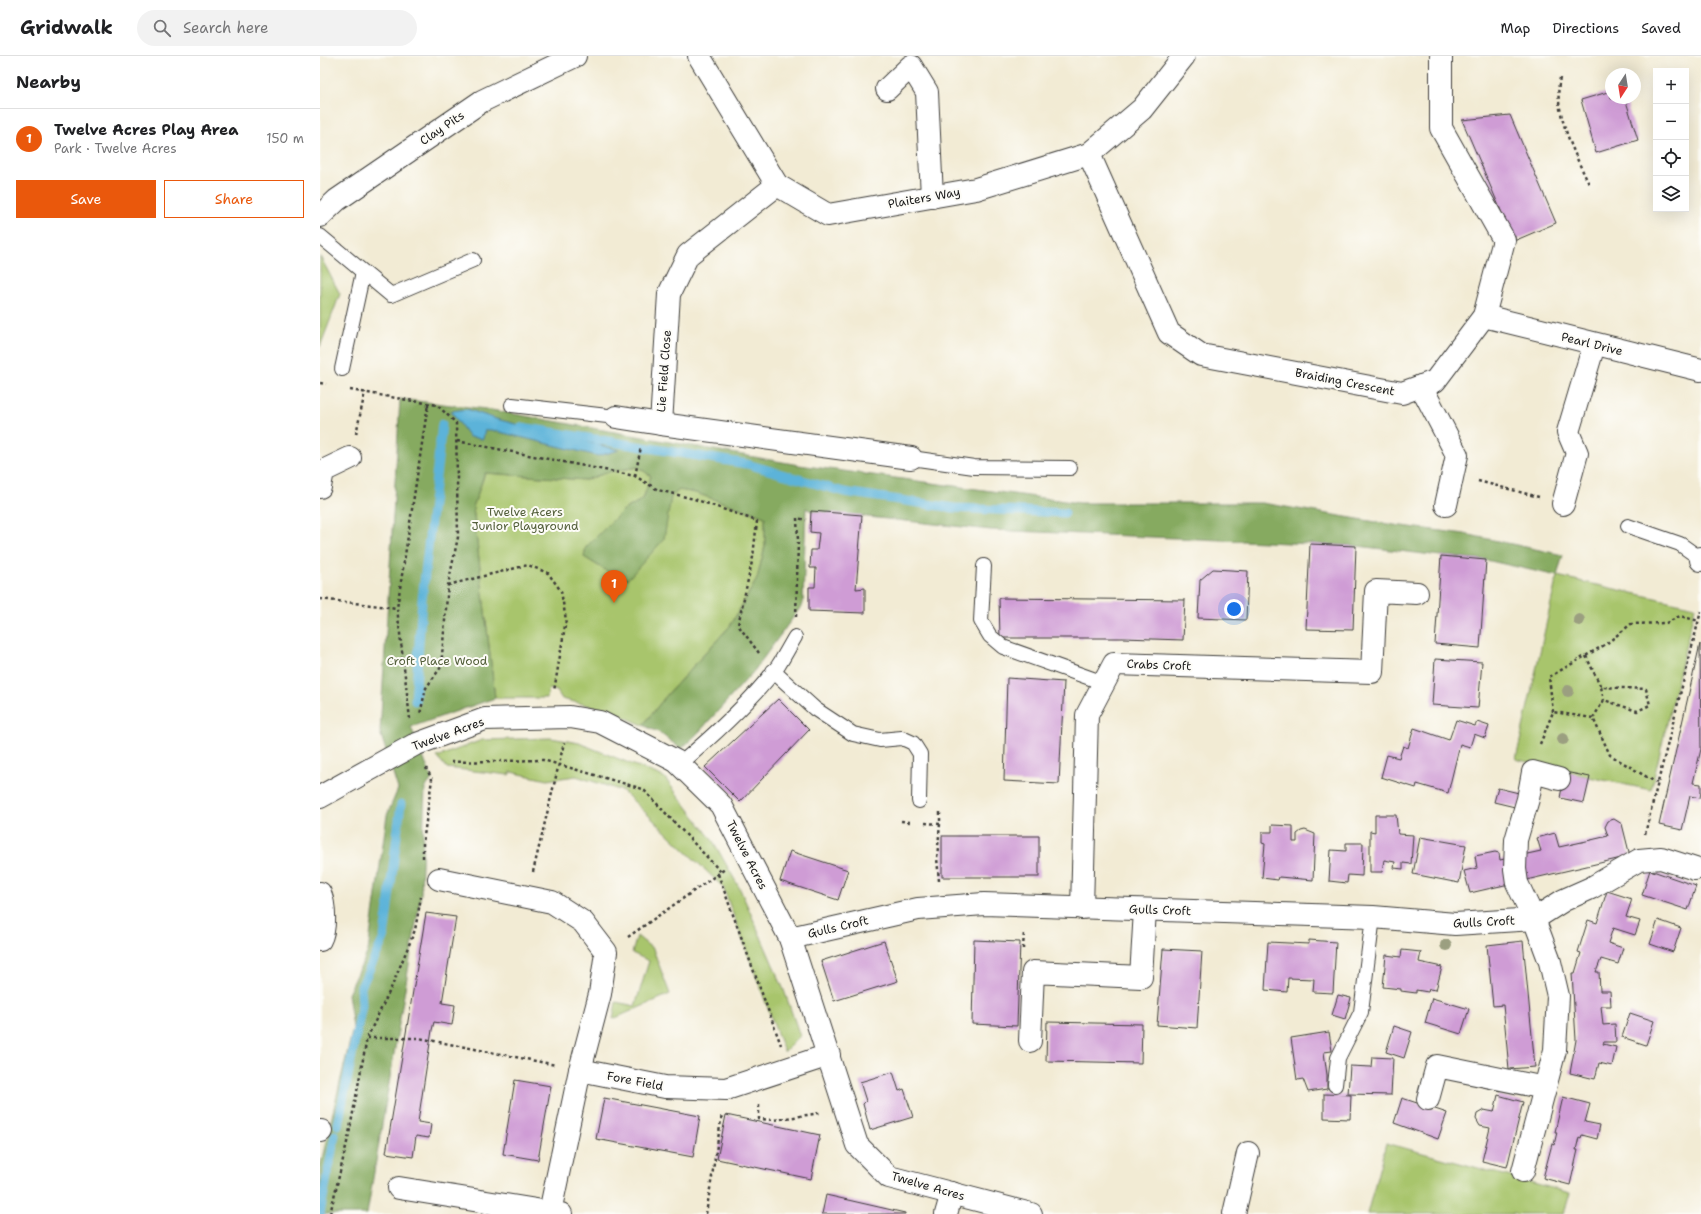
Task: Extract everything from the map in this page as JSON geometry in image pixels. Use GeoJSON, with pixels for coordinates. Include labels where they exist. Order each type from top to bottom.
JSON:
{"type":"FeatureCollection","features":[{"type":"Feature","properties":{"kind":"street","name":"Clay Pits"},"geometry":{"type":"LineString","coordinates":[[321,214],[337,200],[482,101],[575,56]]}},
{"type":"Feature","properties":{"kind":"street","name":"Plaiters Way"},"geometry":{"type":"LineString","coordinates":[[699,56],[777,186],[828,215],[976,189],[1089,154],[1142,109],[1184,56]]}},
{"type":"Feature","properties":{"kind":"street","name":"Braiding Crescent"},"geometry":{"type":"LineString","coordinates":[[1089,154],[1169,332],[1201,355],[1402,393],[1435,381],[1484,316],[1504,240],[1442,128],[1441,56]]}},
{"type":"Feature","properties":{"kind":"street"},"geometry":{"type":"LineString","coordinates":[[888,89],[911,66],[927,92],[932,197]]}},
{"type":"Feature","properties":{"kind":"street","name":"Lie Field Close"},"geometry":{"type":"LineString","coordinates":[[777,186],[688,255],[669,294],[661,424],[911,458]]}},
{"type":"Feature","properties":{"kind":"street","name":"Pearl Drive"},"geometry":{"type":"LineString","coordinates":[[1484,316],[1594,345],[1701,370]]}},
{"type":"Feature","properties":{"kind":"street"},"geometry":{"type":"LineString","coordinates":[[1563,504],[1577,453],[1568,432],[1594,345]]}},
{"type":"Feature","properties":{"kind":"street"},"geometry":{"type":"LineString","coordinates":[[1421,386],[1457,455],[1446,505]]}},
{"type":"Feature","properties":{"kind":"street"},"geometry":{"type":"LineString","coordinates":[[616,417],[661,424]]}},
{"type":"Feature","properties":{"kind":"street"},"geometry":{"type":"LineString","coordinates":[[320,487],[323,471],[350,458]]}},
{"type":"Feature","properties":{"kind":"street","name":"Crabs Croft"},"geometry":{"type":"LineString","coordinates":[[1082,908],[1087,715],[1114,664],[1372,672],[1376,591],[1417,593]]}},
{"type":"Feature","properties":{"kind":"street","name":"Twelve Acres"},"geometry":{"type":"LineString","coordinates":[[320,797],[414,745],[485,719],[570,717],[600,722],[680,764],[721,805],[790,938],[857,1145],[889,1177],[1031,1214]]}},
{"type":"Feature","properties":{"kind":"street","name":"Gulls Croft"},"geometry":{"type":"LineString","coordinates":[[1523,1170],[1555,1050],[1558,996],[1550,962],[1534,919],[1517,883],[1514,856],[1516,840],[1528,799],[1533,772],[1559,779]]}},
{"type":"Feature","properties":{"kind":"street","name":"Gulls Croft"},"geometry":{"type":"LineString","coordinates":[[790,938],[918,909],[984,904],[1373,917],[1455,924],[1534,919],[1639,860],[1661,858],[1695,869]]}},
{"type":"Feature","properties":{"kind":"street"},"geometry":{"type":"LineString","coordinates":[[399,1188],[556,1213],[580,1070],[600,994],[606,952],[583,922],[552,902],[440,879]]}},
{"type":"Feature","properties":{"kind":"street"},"geometry":{"type":"LineString","coordinates":[[320,893],[323,899],[323,934],[320,940]]}},
{"type":"Feature","properties":{"kind":"street"},"geometry":{"type":"LineString","coordinates":[[1030,1041],[1033,972],[1141,977],[1145,910]]}},
{"type":"Feature","properties":{"kind":"street","name":"Fore Field"},"geometry":{"type":"LineString","coordinates":[[580,1070],[665,1087],[726,1089],[829,1055]]}},
{"type":"Feature","properties":{"kind":"street"},"geometry":{"type":"LineString","coordinates":[[1428,1099],[1437,1066],[1545,1088]]}},
{"type":"Feature","properties":{"kind":"street"},"geometry":{"type":"LineString","coordinates":[[1234,1214],[1248,1153]]}},
{"type":"Feature","properties":{"kind":"street"},"geometry":{"type":"LineString","coordinates":[[946,1214],[952,1193]]}},
{"type":"Feature","properties":{"kind":"lane"},"geometry":{"type":"LineString","coordinates":[[320,236],[391,296],[473,260]]}},
{"type":"Feature","properties":{"kind":"lane"},"geometry":{"type":"LineString","coordinates":[[342,369],[363,272]]}},
{"type":"Feature","properties":{"kind":"lane"},"geometry":{"type":"LineString","coordinates":[[512,405],[616,417]]}},
{"type":"Feature","properties":{"kind":"lane"},"geometry":{"type":"LineString","coordinates":[[911,458],[974,467],[1070,468]]}},
{"type":"Feature","properties":{"kind":"lane"},"geometry":{"type":"LineString","coordinates":[[1628,526],[1680,544],[1701,559]]}},
{"type":"Feature","properties":{"kind":"lane"},"geometry":{"type":"LineString","coordinates":[[984,566],[981,621],[990,636],[1003,647],[1104,683]]}},
{"type":"Feature","properties":{"kind":"lane"},"geometry":{"type":"LineString","coordinates":[[680,764],[723,727],[773,671],[795,637]]}},
{"type":"Feature","properties":{"kind":"lane"},"geometry":{"type":"LineString","coordinates":[[773,671],[815,709],[853,734],[880,740],[902,738],[913,743],[920,754],[919,801]]}},
{"type":"Feature","properties":{"kind":"lane"},"geometry":{"type":"LineString","coordinates":[[1335,1085],[1338,1058],[1361,1012],[1373,917]]}},
{"type":"Feature","properties":{"kind":"path"},"geometry":{"type":"LineString","coordinates":[[1560,78],[1557,89],[1566,130],[1590,186]]}},
{"type":"Feature","properties":{"kind":"path"},"geometry":{"type":"LineString","coordinates":[[350,458],[365,392]]}},
{"type":"Feature","properties":{"kind":"path"},"geometry":{"type":"LineString","coordinates":[[410,724],[397,608],[428,404],[428,411]]}},
{"type":"Feature","properties":{"kind":"path"},"geometry":{"type":"LineString","coordinates":[[457,441],[635,476],[658,490],[694,499],[757,521],[753,557],[738,625],[773,671]]}},
{"type":"Feature","properties":{"kind":"path"},"geometry":{"type":"LineString","coordinates":[[1453,474],[1563,504]]}},
{"type":"Feature","properties":{"kind":"path"},"geometry":{"type":"LineString","coordinates":[[795,637],[798,598],[797,518],[806,520]]}},
{"type":"Feature","properties":{"kind":"path"},"geometry":{"type":"LineString","coordinates":[[448,585],[528,565],[548,574],[561,591],[566,620],[554,690]]}},
{"type":"Feature","properties":{"kind":"path"},"geometry":{"type":"LineString","coordinates":[[320,599],[397,608]]}},
{"type":"Feature","properties":{"kind":"path"},"geometry":{"type":"LineString","coordinates":[[1639,860],[1701,611]]}},
{"type":"Feature","properties":{"kind":"path"},"geometry":{"type":"LineString","coordinates":[[1540,744],[1553,712],[1549,677],[1606,644],[1631,624],[1666,623],[1680,616],[1699,621]]}},
{"type":"Feature","properties":{"kind":"path"},"geometry":{"type":"LineString","coordinates":[[1586,656],[1602,687],[1604,700],[1594,718]]}},
{"type":"Feature","properties":{"kind":"path"},"geometry":{"type":"LineString","coordinates":[[1602,687],[1646,689],[1650,705],[1637,712],[1604,700]]}},
{"type":"Feature","properties":{"kind":"path"},"geometry":{"type":"LineString","coordinates":[[1553,712],[1594,718]]}},
{"type":"Feature","properties":{"kind":"path"},"geometry":{"type":"LineString","coordinates":[[528,896],[570,717]]}},
{"type":"Feature","properties":{"kind":"path"},"geometry":{"type":"LineString","coordinates":[[1594,718],[1610,755],[1658,784]]}},
{"type":"Feature","properties":{"kind":"path"},"geometry":{"type":"LineString","coordinates":[[451,762],[543,760],[643,789],[720,873],[790,1068]]}},
{"type":"Feature","properties":{"kind":"path"},"geometry":{"type":"LineString","coordinates":[[939,908],[937,858],[940,824]]}},
{"type":"Feature","properties":{"kind":"path"},"geometry":{"type":"LineString","coordinates":[[606,952],[747,854]]}},
{"type":"Feature","properties":{"kind":"path"},"geometry":{"type":"LineString","coordinates":[[1025,906],[1022,972],[1033,972]]}},
{"type":"Feature","properties":{"kind":"path"},"geometry":{"type":"LineString","coordinates":[[367,1038],[419,1038],[580,1070]]}},
{"type":"Feature","properties":{"kind":"path"},"geometry":{"type":"LineString","coordinates":[[753,1080],[757,1084],[760,1119],[774,1120],[846,1110]]}},
{"type":"Feature","properties":{"kind":"path"},"geometry":{"type":"LineString","coordinates":[[706,1214],[726,1089]]}},
{"type":"Feature","properties":{"kind":"green space"},"geometry":{"type":"Polygon","coordinates":[[[320,256],[340,294],[320,347],[320,256]]]}},
{"type":"Feature","properties":{"kind":"green space","name":"Croft Place Wood"},"geometry":{"type":"Polygon","coordinates":[[[400,399],[486,409],[799,465],[1080,503],[1262,503],[1394,525],[1465,534],[1563,555],[1557,576],[1486,560],[1357,546],[991,530],[811,511],[806,508],[803,604],[754,671],[699,732],[681,749],[660,733],[643,725],[666,696],[730,626],[757,579],[765,546],[765,517],[696,493],[679,490],[671,497],[664,539],[628,579],[615,576],[584,557],[586,547],[622,511],[643,499],[651,476],[638,467],[608,472],[586,480],[485,473],[473,507],[495,698],[411,727],[432,779],[425,788],[421,894],[367,1214],[320,1214],[320,1167],[353,1028],[348,994],[368,951],[387,815],[398,789],[380,732],[400,399]]]}},
{"type":"Feature","properties":{"kind":"green space","name":"Twelve Acers Junior Playground"},"geometry":{"type":"Polygon","coordinates":[[[638,467],[651,476],[643,499],[622,511],[586,547],[584,557],[615,576],[671,496],[679,490],[696,493],[765,517],[765,546],[757,579],[730,626],[666,696],[643,725],[608,710],[562,699],[557,691],[549,689],[547,698],[495,698],[473,507],[485,473],[586,480],[608,472],[638,467]]]}},
{"type":"Feature","properties":{"kind":"green space"},"geometry":{"type":"Polygon","coordinates":[[[1557,576],[1695,607],[1651,790],[1565,772],[1516,759],[1557,576]]]}},
{"type":"Feature","properties":{"kind":"green space"},"geometry":{"type":"Polygon","coordinates":[[[551,738],[579,743],[664,777],[713,841],[740,889],[784,990],[800,1036],[784,1052],[723,887],[623,791],[576,776],[547,780],[511,772],[509,775],[447,768],[437,757],[482,740],[551,738]]]}},
{"type":"Feature","properties":{"kind":"green space"},"geometry":{"type":"Polygon","coordinates":[[[637,936],[653,949],[670,994],[613,1019],[616,1002],[635,1006],[649,961],[632,953],[637,936]]]}},
{"type":"Feature","properties":{"kind":"green space"},"geometry":{"type":"Polygon","coordinates":[[[1386,1143],[1570,1193],[1564,1214],[1367,1214],[1386,1143]]]}},
{"type":"Feature","properties":{"kind":"water"},"geometry":{"type":"Polygon","coordinates":[[[467,409],[496,419],[619,450],[598,456],[491,430],[485,430],[483,439],[469,437],[451,411],[467,409]]]}},
{"type":"Feature","properties":{"kind":"building"},"geometry":{"type":"Polygon","coordinates":[[[1605,93],[1605,104],[1627,104],[1638,140],[1596,153],[1581,100],[1605,93]]]}},
{"type":"Feature","properties":{"kind":"building"},"geometry":{"type":"Polygon","coordinates":[[[1510,115],[1556,223],[1514,241],[1462,120],[1510,115]]]}},
{"type":"Feature","properties":{"kind":"building"},"geometry":{"type":"Polygon","coordinates":[[[811,511],[862,515],[856,589],[865,588],[865,613],[809,611],[809,587],[815,587],[816,568],[810,568],[811,550],[817,550],[819,533],[810,532],[811,511]]]}},
{"type":"Feature","properties":{"kind":"building"},"geometry":{"type":"Polygon","coordinates":[[[1310,544],[1356,546],[1353,630],[1306,629],[1310,544]]]}},
{"type":"Feature","properties":{"kind":"building"},"geometry":{"type":"Polygon","coordinates":[[[1441,556],[1486,560],[1480,648],[1435,644],[1441,556]]]}},
{"type":"Feature","properties":{"kind":"building"},"geometry":{"type":"Polygon","coordinates":[[[1213,569],[1248,571],[1246,620],[1198,618],[1200,580],[1213,569]]]}},
{"type":"Feature","properties":{"kind":"building"},"geometry":{"type":"Polygon","coordinates":[[[999,598],[1185,600],[1183,640],[1123,638],[1000,638],[999,598]]]}},
{"type":"Feature","properties":{"kind":"building"},"geometry":{"type":"Polygon","coordinates":[[[1700,644],[1701,749],[1693,783],[1701,784],[1701,792],[1700,798],[1690,796],[1682,830],[1659,825],[1700,644]]]}},
{"type":"Feature","properties":{"kind":"building"},"geometry":{"type":"Polygon","coordinates":[[[1435,659],[1482,662],[1478,708],[1432,705],[1435,659]]]}},
{"type":"Feature","properties":{"kind":"building"},"geometry":{"type":"Polygon","coordinates":[[[1007,678],[1064,682],[1059,784],[1004,781],[1007,678]]]}},
{"type":"Feature","properties":{"kind":"building"},"geometry":{"type":"Polygon","coordinates":[[[778,699],[809,730],[740,802],[705,767],[778,699]]]}},
{"type":"Feature","properties":{"kind":"building"},"geometry":{"type":"Polygon","coordinates":[[[1456,720],[1475,726],[1477,722],[1489,726],[1485,738],[1474,734],[1470,747],[1460,744],[1448,793],[1417,784],[1416,788],[1381,777],[1387,755],[1399,758],[1403,746],[1408,748],[1414,728],[1449,740],[1456,720]]]}},
{"type":"Feature","properties":{"kind":"building"},"geometry":{"type":"Polygon","coordinates":[[[1565,772],[1590,777],[1584,803],[1560,798],[1565,772]]]}},
{"type":"Feature","properties":{"kind":"building"},"geometry":{"type":"Polygon","coordinates":[[[1498,788],[1523,794],[1519,808],[1494,802],[1498,788]]]}},
{"type":"Feature","properties":{"kind":"building"},"geometry":{"type":"Polygon","coordinates":[[[1375,815],[1396,815],[1398,834],[1413,835],[1411,864],[1403,863],[1403,869],[1394,868],[1395,862],[1384,860],[1382,872],[1370,872],[1370,831],[1375,832],[1375,815]]]}},
{"type":"Feature","properties":{"kind":"building"},"geometry":{"type":"Polygon","coordinates":[[[1614,819],[1622,824],[1630,856],[1470,893],[1464,871],[1477,868],[1475,856],[1495,852],[1499,853],[1500,860],[1541,851],[1537,838],[1555,833],[1559,847],[1608,836],[1605,827],[1608,821],[1614,819]]]}},
{"type":"Feature","properties":{"kind":"building"},"geometry":{"type":"Polygon","coordinates":[[[1272,825],[1293,826],[1293,842],[1297,842],[1297,834],[1301,831],[1305,830],[1315,834],[1313,880],[1279,877],[1278,880],[1262,878],[1265,844],[1262,843],[1262,832],[1272,832],[1272,825]]]}},
{"type":"Feature","properties":{"kind":"building"},"geometry":{"type":"Polygon","coordinates":[[[942,836],[1039,836],[1039,877],[942,877],[942,836]]]}},
{"type":"Feature","properties":{"kind":"building"},"geometry":{"type":"Polygon","coordinates":[[[1420,837],[1466,845],[1459,883],[1413,874],[1420,837]]]}},
{"type":"Feature","properties":{"kind":"building"},"geometry":{"type":"Polygon","coordinates":[[[1346,843],[1363,843],[1362,876],[1348,875],[1347,883],[1329,881],[1331,850],[1346,851],[1346,843]]]}},
{"type":"Feature","properties":{"kind":"building"},"geometry":{"type":"Polygon","coordinates":[[[790,851],[848,870],[838,900],[780,881],[790,851]]]}},
{"type":"Feature","properties":{"kind":"building"},"geometry":{"type":"Polygon","coordinates":[[[1650,870],[1696,886],[1688,910],[1642,895],[1650,870]]]}},
{"type":"Feature","properties":{"kind":"building"},"geometry":{"type":"Polygon","coordinates":[[[1607,891],[1632,899],[1626,917],[1640,921],[1635,935],[1613,928],[1608,943],[1623,948],[1618,964],[1601,959],[1596,972],[1599,972],[1600,991],[1610,991],[1611,1006],[1601,1006],[1603,1025],[1615,1024],[1616,1042],[1604,1042],[1603,1044],[1616,1047],[1612,1066],[1599,1063],[1595,1079],[1570,1073],[1576,1040],[1572,973],[1575,973],[1581,953],[1578,952],[1588,920],[1597,923],[1607,891]]]}},
{"type":"Feature","properties":{"kind":"building"},"geometry":{"type":"Polygon","coordinates":[[[426,913],[456,917],[442,1003],[455,1005],[452,1025],[434,1022],[418,1122],[431,1124],[429,1138],[416,1136],[413,1157],[386,1153],[426,913]]]}},
{"type":"Feature","properties":{"kind":"building"},"geometry":{"type":"Polygon","coordinates":[[[1658,920],[1681,928],[1673,952],[1650,944],[1658,920]]]}},
{"type":"Feature","properties":{"kind":"building"},"geometry":{"type":"Polygon","coordinates":[[[974,940],[1020,942],[1017,1026],[972,1024],[974,940]]]}},
{"type":"Feature","properties":{"kind":"building"},"geometry":{"type":"Polygon","coordinates":[[[1309,940],[1336,942],[1333,993],[1313,992],[1314,979],[1288,978],[1287,992],[1265,990],[1268,942],[1309,944],[1309,940]]]}},
{"type":"Feature","properties":{"kind":"building"},"geometry":{"type":"Polygon","coordinates":[[[884,941],[898,981],[834,1001],[821,961],[884,941]]]}},
{"type":"Feature","properties":{"kind":"building"},"geometry":{"type":"Polygon","coordinates":[[[1523,941],[1535,1067],[1509,1069],[1503,1005],[1493,1006],[1487,945],[1523,941]]]}},
{"type":"Feature","properties":{"kind":"building"},"geometry":{"type":"Polygon","coordinates":[[[1163,949],[1202,951],[1197,1028],[1157,1025],[1163,949]]]}},
{"type":"Feature","properties":{"kind":"building"},"geometry":{"type":"Polygon","coordinates":[[[1402,950],[1421,952],[1419,962],[1442,967],[1436,990],[1429,989],[1428,992],[1416,990],[1416,993],[1401,991],[1401,989],[1383,987],[1386,955],[1401,957],[1402,950]]]}},
{"type":"Feature","properties":{"kind":"building"},"geometry":{"type":"Polygon","coordinates":[[[1338,995],[1351,998],[1345,1019],[1332,1015],[1338,995]]]}},
{"type":"Feature","properties":{"kind":"building"},"geometry":{"type":"Polygon","coordinates":[[[1432,998],[1469,1009],[1461,1034],[1425,1023],[1432,998]]]}},
{"type":"Feature","properties":{"kind":"building"},"geometry":{"type":"Polygon","coordinates":[[[1630,1013],[1654,1021],[1646,1045],[1622,1037],[1630,1013]]]}},
{"type":"Feature","properties":{"kind":"building"},"geometry":{"type":"Polygon","coordinates":[[[1047,1022],[1142,1024],[1141,1063],[1046,1061],[1047,1022]]]}},
{"type":"Feature","properties":{"kind":"building"},"geometry":{"type":"Polygon","coordinates":[[[1394,1026],[1412,1032],[1404,1058],[1386,1052],[1394,1026]]]}},
{"type":"Feature","properties":{"kind":"building"},"geometry":{"type":"Polygon","coordinates":[[[1329,1032],[1332,1051],[1324,1052],[1327,1089],[1308,1092],[1303,1079],[1297,1080],[1291,1038],[1329,1032]]]}},
{"type":"Feature","properties":{"kind":"building"},"geometry":{"type":"Polygon","coordinates":[[[1372,1057],[1393,1058],[1391,1095],[1348,1094],[1350,1066],[1371,1067],[1372,1057]]]}},
{"type":"Feature","properties":{"kind":"building"},"geometry":{"type":"Polygon","coordinates":[[[893,1072],[899,1091],[904,1089],[913,1117],[870,1130],[863,1104],[866,1101],[860,1082],[893,1072]]]}},
{"type":"Feature","properties":{"kind":"building"},"geometry":{"type":"Polygon","coordinates":[[[515,1080],[551,1086],[538,1160],[503,1154],[515,1080]]]}},
{"type":"Feature","properties":{"kind":"building"},"geometry":{"type":"Polygon","coordinates":[[[1324,1094],[1351,1095],[1350,1119],[1324,1118],[1324,1094]]]}},
{"type":"Feature","properties":{"kind":"building"},"geometry":{"type":"Polygon","coordinates":[[[1498,1095],[1523,1102],[1507,1167],[1482,1161],[1490,1128],[1480,1126],[1476,1119],[1477,1114],[1484,1110],[1494,1112],[1498,1095]]]}},
{"type":"Feature","properties":{"kind":"building"},"geometry":{"type":"Polygon","coordinates":[[[1563,1097],[1590,1104],[1585,1122],[1600,1125],[1597,1139],[1582,1135],[1581,1138],[1579,1137],[1576,1150],[1578,1150],[1570,1185],[1543,1178],[1552,1144],[1554,1145],[1557,1132],[1555,1132],[1563,1097]]]}},
{"type":"Feature","properties":{"kind":"building"},"geometry":{"type":"Polygon","coordinates":[[[604,1098],[700,1116],[693,1157],[596,1139],[604,1098]]]}},
{"type":"Feature","properties":{"kind":"building"},"geometry":{"type":"Polygon","coordinates":[[[1402,1098],[1447,1113],[1438,1139],[1394,1123],[1402,1098]]]}},
{"type":"Feature","properties":{"kind":"building"},"geometry":{"type":"Polygon","coordinates":[[[726,1115],[820,1135],[811,1179],[717,1159],[726,1115]]]}},
{"type":"Feature","properties":{"kind":"building"},"geometry":{"type":"Polygon","coordinates":[[[826,1195],[905,1213],[905,1214],[822,1214],[826,1195]]]}},
{"type":"Feature","properties":{"kind":"waterway"},"geometry":{"type":"LineString","coordinates":[[415,701],[422,600],[442,424]]}},
{"type":"Feature","properties":{"kind":"waterway"},"geometry":{"type":"LineString","coordinates":[[521,427],[747,464],[844,492],[954,508],[1065,513]]}},
{"type":"Feature","properties":{"kind":"waterway"},"geometry":{"type":"LineString","coordinates":[[338,1125],[362,1005],[361,987],[384,938],[401,804]]}},
{"type":"Feature","properties":{"kind":"waterway"},"geometry":{"type":"LineString","coordinates":[[320,1214],[335,1135]]}},
{"type":"Feature","properties":{"kind":"place","name":"Twelve Acres Play Area"},"geometry":{"type":"Point","coordinates":[614,603]}}]}
